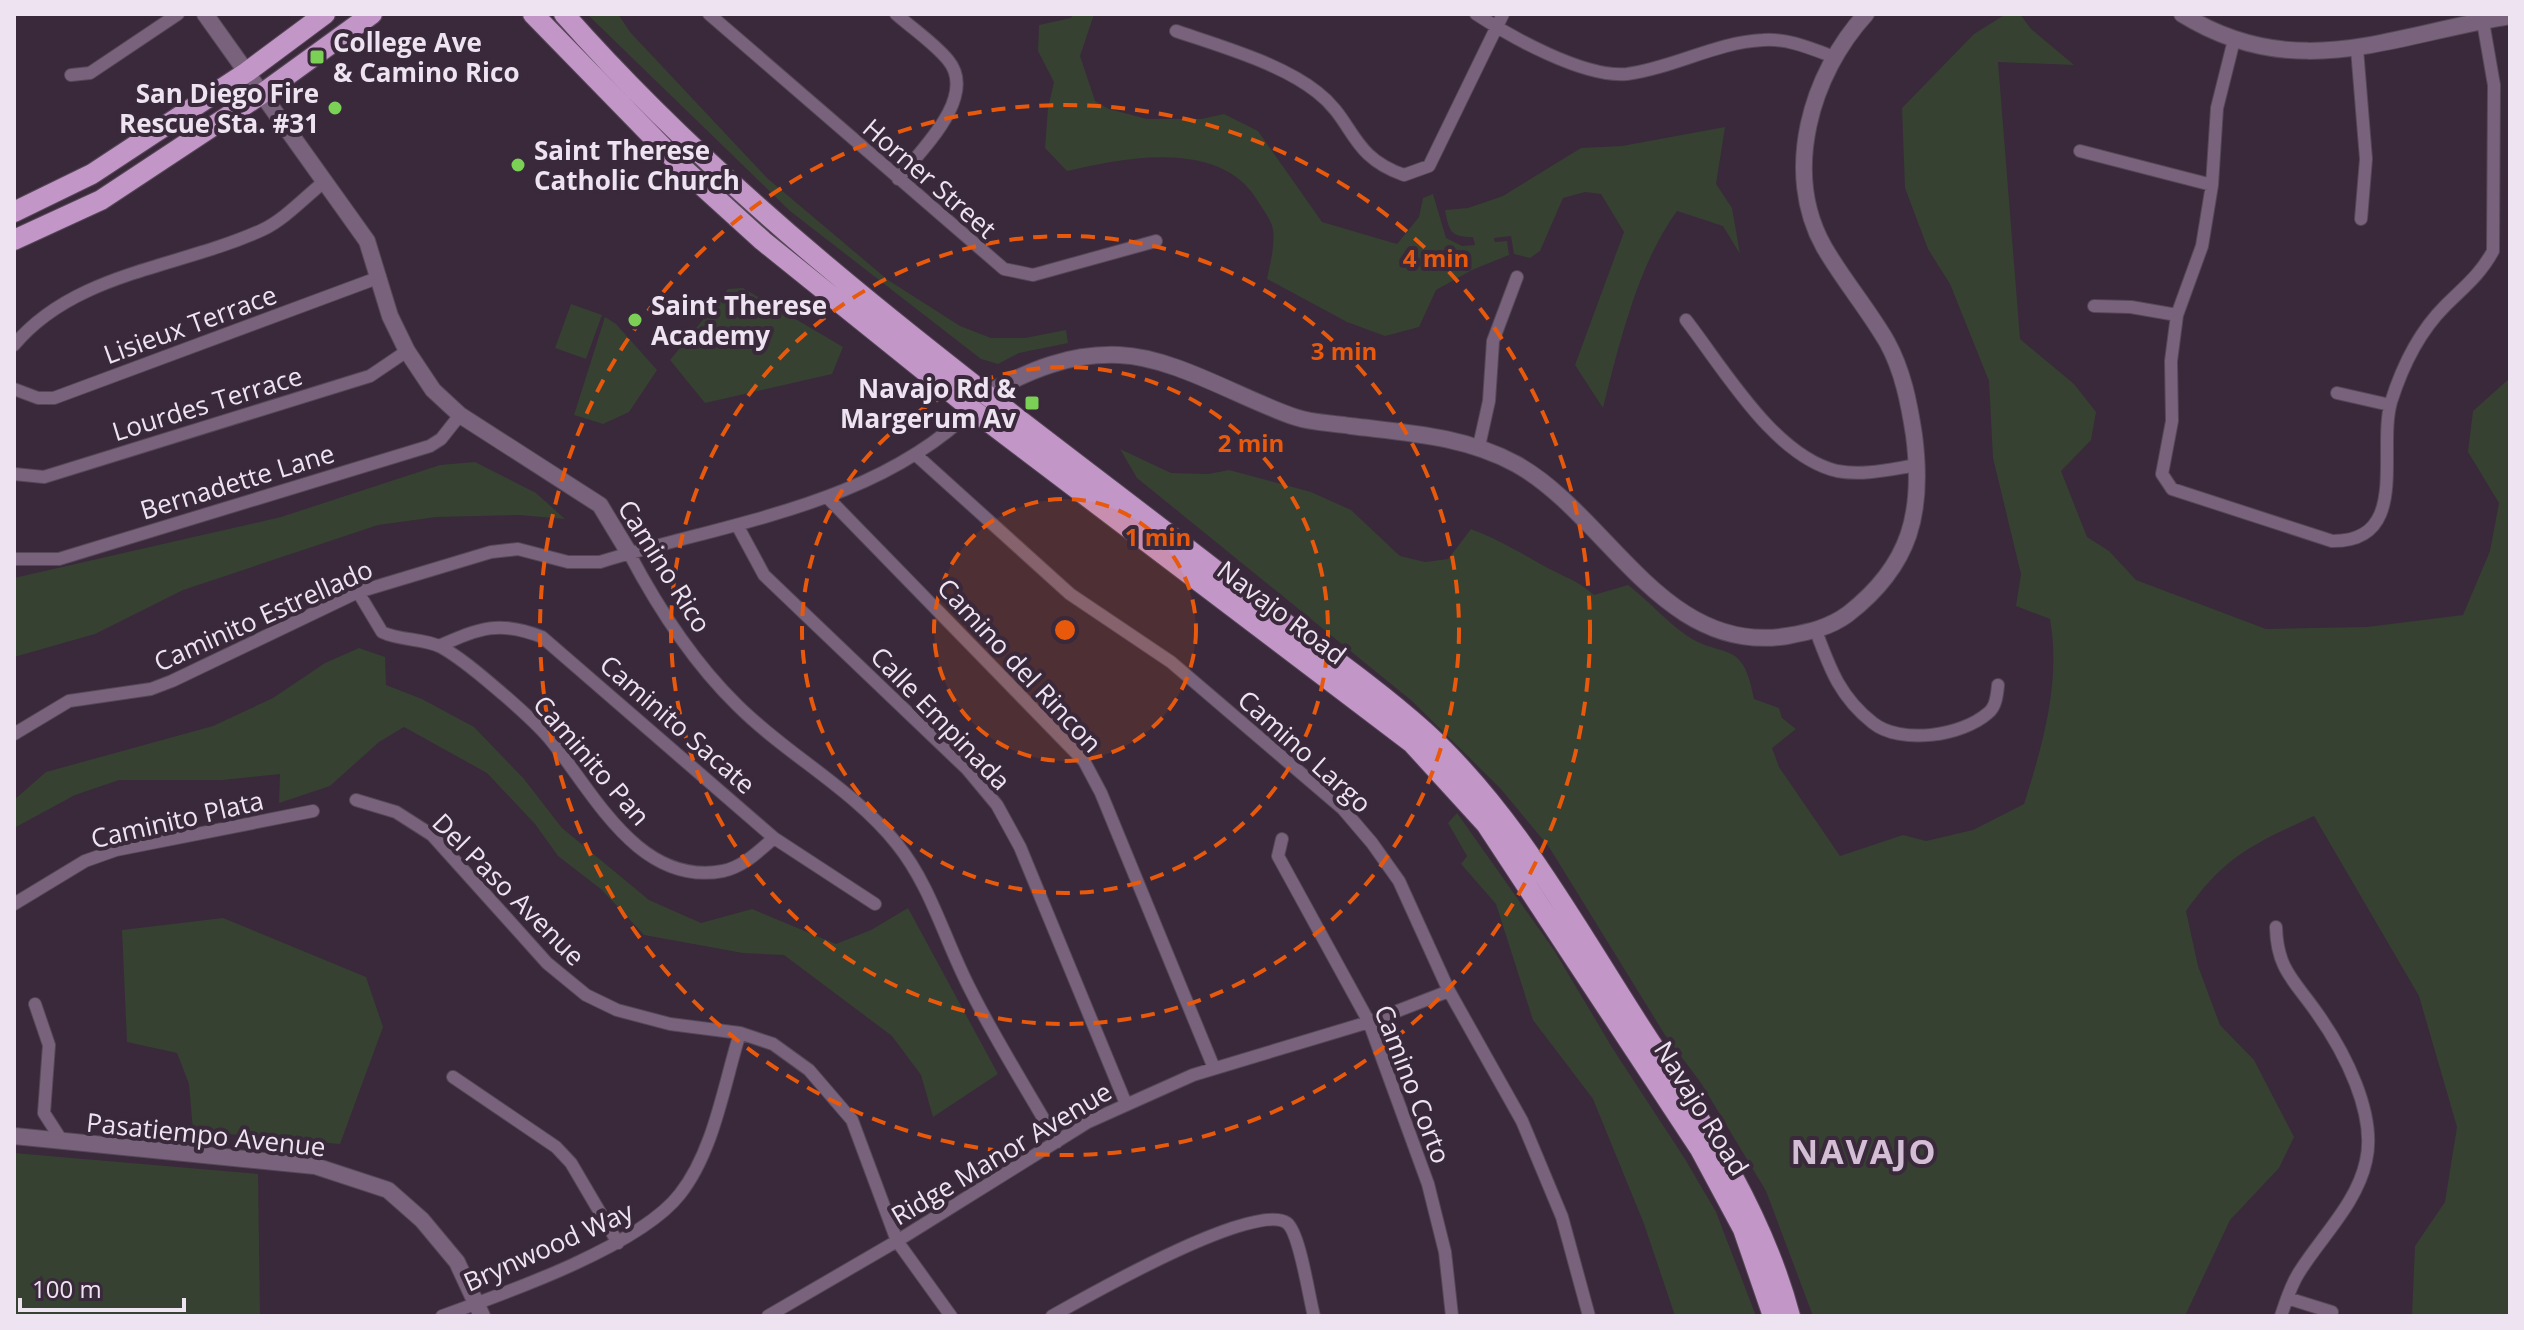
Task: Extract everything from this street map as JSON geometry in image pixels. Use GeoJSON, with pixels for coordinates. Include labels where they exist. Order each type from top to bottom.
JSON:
{"type":"FeatureCollection","features":[{"type":"Feature","properties":{"kind":"main road"},"geometry":{"type":"LineString","coordinates":[[14,212],[92,174],[247,72],[325,14]]}},
{"type":"Feature","properties":{"kind":"main road"},"geometry":{"type":"LineString","coordinates":[[14,240],[101,200],[263,93],[372,14]]}},
{"type":"Feature","properties":{"kind":"main road","name":"Navajo Road"},"geometry":{"type":"LineString","coordinates":[[533,14],[687,172],[852,314],[973,410],[1412,743],[1486,824],[1700,1149],[1743,1229],[1773,1316]]}},
{"type":"Feature","properties":{"kind":"main road","name":"Navajo Road"},"geometry":{"type":"LineString","coordinates":[[564,14],[704,155],[866,296],[1426,733],[1499,812],[1714,1140],[1757,1220],[1780,1279],[1790,1316]]}},
{"type":"Feature","properties":{"kind":"main road"},"geometry":{"type":"LineString","coordinates":[[852,314],[866,296]]}},
{"type":"Feature","properties":{"kind":"street"},"geometry":{"type":"LineString","coordinates":[[71,75],[90,73],[178,14]]}},
{"type":"Feature","properties":{"kind":"street","name":"Camino Rico"},"geometry":{"type":"LineString","coordinates":[[205,14],[367,241],[390,316],[407,351],[433,390],[460,415],[600,505],[653,598],[694,658],[738,706],[866,810],[899,847],[927,892],[969,989],[1057,1142]]}},
{"type":"Feature","properties":{"kind":"street","name":"Horner Street"},"geometry":{"type":"LineString","coordinates":[[709,14],[1004,269],[1033,275],[1156,241]]}},
{"type":"Feature","properties":{"kind":"street"},"geometry":{"type":"LineString","coordinates":[[896,14],[951,62],[957,86],[946,119],[898,179]]}},
{"type":"Feature","properties":{"kind":"street"},"geometry":{"type":"LineString","coordinates":[[1476,14],[1564,60],[1597,71],[1626,74],[1766,39],[1798,44],[1834,57]]}},
{"type":"Feature","properties":{"kind":"street"},"geometry":{"type":"LineString","coordinates":[[1176,31],[1236,52],[1305,83],[1339,115],[1362,152],[1404,175],[1429,166],[1503,14]]}},
{"type":"Feature","properties":{"kind":"street"},"geometry":{"type":"LineString","coordinates":[[988,393],[1024,373],[1064,359],[1121,355],[1163,365],[1299,419],[1479,446],[1519,466],[1544,484],[1667,601],[1694,620],[1738,636],[1753,638],[1816,631],[1854,608],[1876,590],[1895,567],[1913,523],[1918,465],[1909,401],[1897,363],[1824,246],[1805,197],[1803,152],[1810,117],[1834,57],[1866,14]]}},
{"type":"Feature","properties":{"kind":"street"},"geometry":{"type":"LineString","coordinates":[[2182,14],[2212,33],[2234,40],[2305,53],[2357,49],[2483,17],[2510,16]]}},
{"type":"Feature","properties":{"kind":"street"},"geometry":{"type":"LineString","coordinates":[[2234,40],[2217,108],[2212,185],[2202,246],[2177,315],[2171,361],[2172,421],[2162,474],[2172,489],[2332,541],[2347,541],[2363,534],[2383,513],[2387,495],[2385,459],[2390,405],[2403,368],[2419,338],[2443,307],[2481,274],[2493,251],[2494,85],[2483,17]]}},
{"type":"Feature","properties":{"kind":"street"},"geometry":{"type":"LineString","coordinates":[[2357,49],[2366,159],[2361,219]]}},
{"type":"Feature","properties":{"kind":"street"},"geometry":{"type":"LineString","coordinates":[[2080,151],[2212,185]]}},
{"type":"Feature","properties":{"kind":"street"},"geometry":{"type":"LineString","coordinates":[[14,345],[34,321],[69,297],[264,229],[325,181]]}},
{"type":"Feature","properties":{"kind":"street","name":"Lisieux Terrace"},"geometry":{"type":"LineString","coordinates":[[14,389],[38,398],[54,398],[380,277]]}},
{"type":"Feature","properties":{"kind":"street"},"geometry":{"type":"LineString","coordinates":[[1479,446],[1489,401],[1493,341],[1517,277]]}},
{"type":"Feature","properties":{"kind":"street"},"geometry":{"type":"LineString","coordinates":[[2094,306],[2177,315]]}},
{"type":"Feature","properties":{"kind":"street"},"geometry":{"type":"LineString","coordinates":[[1686,320],[1772,431],[1803,458],[1838,471],[1872,473],[1918,465]]}},
{"type":"Feature","properties":{"kind":"street","name":"Lourdes Terrace"},"geometry":{"type":"LineString","coordinates":[[14,474],[44,477],[370,376],[407,351]]}},
{"type":"Feature","properties":{"kind":"street","name":"Caminito Estrellado"},"geometry":{"type":"LineString","coordinates":[[14,734],[69,701],[151,689],[358,592],[491,552],[518,549],[568,562],[600,562],[827,497],[871,479],[915,454],[973,410],[988,393]]}},
{"type":"Feature","properties":{"kind":"street"},"geometry":{"type":"LineString","coordinates":[[2337,393],[2390,405]]}},
{"type":"Feature","properties":{"kind":"street","name":"Bernadette Lane"},"geometry":{"type":"LineString","coordinates":[[14,559],[59,559],[430,446],[441,439],[460,415]]}},
{"type":"Feature","properties":{"kind":"street","name":"Camino Largo"},"geometry":{"type":"LineString","coordinates":[[915,454],[1070,594],[1171,662],[1343,809],[1399,881],[1449,991],[1522,1121],[1562,1217],[1589,1316]]}},
{"type":"Feature","properties":{"kind":"street","name":"Camino del Rincon"},"geometry":{"type":"LineString","coordinates":[[827,497],[1084,761],[1101,793],[1214,1068]]}},
{"type":"Feature","properties":{"kind":"street","name":"Calle Empinada"},"geometry":{"type":"LineString","coordinates":[[737,525],[764,575],[967,769],[997,805],[1020,847],[1126,1104]]}},
{"type":"Feature","properties":{"kind":"street","name":"Caminito Pan"},"geometry":{"type":"LineString","coordinates":[[358,592],[382,632],[439,646],[505,696],[548,737],[581,784],[625,834],[661,861],[698,873],[725,871],[748,860],[774,838]]}},
{"type":"Feature","properties":{"kind":"street","name":"Caminito Sacate"},"geometry":{"type":"LineString","coordinates":[[439,646],[479,628],[519,628],[542,637],[774,838],[875,904]]}},
{"type":"Feature","properties":{"kind":"street"},"geometry":{"type":"LineString","coordinates":[[1816,631],[1842,695],[1876,726],[1924,738],[1951,732],[1989,713],[1997,699],[1998,685]]}},
{"type":"Feature","properties":{"kind":"street","name":"Del Paso Avenue"},"geometry":{"type":"LineString","coordinates":[[356,800],[396,812],[432,835],[547,963],[586,995],[617,1010],[670,1024],[740,1033],[773,1044],[809,1070],[852,1120],[897,1241],[951,1316]]}},
{"type":"Feature","properties":{"kind":"street","name":"Caminito Plata"},"geometry":{"type":"LineString","coordinates":[[14,904],[85,861],[116,850],[313,811]]}},
{"type":"Feature","properties":{"kind":"street","name":"Camino Corto"},"geometry":{"type":"LineString","coordinates":[[1282,839],[1278,856],[1369,1022],[1428,1184],[1445,1252],[1452,1316]]}},
{"type":"Feature","properties":{"kind":"street"},"geometry":{"type":"LineString","coordinates":[[2276,927],[2276,949],[2289,980],[2333,1037],[2362,1106],[2368,1150],[2356,1191],[2298,1274],[2281,1316]]}},
{"type":"Feature","properties":{"kind":"street","name":"Ridge Manor Avenue"},"geometry":{"type":"LineString","coordinates":[[768,1316],[1057,1142],[1126,1104],[1214,1068],[1369,1022],[1449,991]]}},
{"type":"Feature","properties":{"kind":"street"},"geometry":{"type":"LineString","coordinates":[[35,1004],[49,1045],[44,1113],[62,1141]]}},
{"type":"Feature","properties":{"kind":"street","name":"Brynwood Way"},"geometry":{"type":"LineString","coordinates":[[442,1316],[480,1310],[618,1243],[650,1224],[680,1194],[693,1172],[740,1033]]}},
{"type":"Feature","properties":{"kind":"street"},"geometry":{"type":"LineString","coordinates":[[453,1077],[556,1147],[571,1163],[618,1243]]}},
{"type":"Feature","properties":{"kind":"street","name":"Pasatiempo Avenue"},"geometry":{"type":"LineString","coordinates":[[14,1136],[315,1166],[388,1190],[422,1220],[457,1262],[480,1310]]}},
{"type":"Feature","properties":{"kind":"street"},"geometry":{"type":"LineString","coordinates":[[1052,1316],[1134,1269],[1208,1237],[1270,1219],[1288,1223],[1293,1230],[1314,1316]]}},
{"type":"Feature","properties":{"kind":"street"},"geometry":{"type":"LineString","coordinates":[[2287,1298],[2332,1312]]}},
{"type":"Feature","properties":{"kind":"green space"},"geometry":{"type":"Polygon","coordinates":[[[587,14],[618,14],[630,32],[767,178],[888,280],[960,326],[991,338],[1025,338],[1066,330],[1068,343],[1019,353],[998,364],[981,359],[790,211],[587,14]]]}},
{"type":"Feature","properties":{"kind":"green space"},"geometry":{"type":"Polygon","coordinates":[[[1074,14],[1094,14],[1080,56],[1095,101],[1109,109],[1147,119],[1201,119],[1224,114],[1258,131],[1322,222],[1397,244],[1419,217],[1423,198],[1433,194],[1446,238],[1462,246],[1475,245],[1473,237],[1459,236],[1452,231],[1445,210],[1468,208],[1503,196],[1581,148],[1622,146],[1725,127],[1716,184],[1732,208],[1740,254],[1723,226],[1677,211],[1651,255],[1641,280],[1623,332],[1603,408],[1575,365],[1624,232],[1601,194],[1585,192],[1563,198],[1540,251],[1530,258],[1514,254],[1511,236],[1494,238],[1495,242],[1507,241],[1509,255],[1472,270],[1436,290],[1419,327],[1385,336],[1347,322],[1267,279],[1273,242],[1271,223],[1243,182],[1222,169],[1172,157],[1117,161],[1067,171],[1045,148],[1048,108],[1054,82],[1038,51],[1039,25],[1071,18],[1074,14]]]}},
{"type":"Feature","properties":{"kind":"green space"},"geometry":{"type":"Polygon","coordinates":[[[2006,14],[2020,14],[2031,29],[2074,65],[1998,62],[2020,339],[2074,384],[2096,412],[2091,440],[2061,471],[2087,537],[2109,551],[2136,580],[2266,629],[2367,627],[2463,615],[2490,551],[2499,503],[2468,452],[2473,411],[2510,378],[2510,1316],[2412,1316],[2415,1246],[2445,1202],[2457,1127],[2419,996],[2314,816],[2242,853],[2214,877],[2186,911],[2198,966],[2220,1025],[2254,1060],[2294,1137],[2279,1168],[2230,1220],[2185,1316],[1813,1316],[1766,1191],[1701,1083],[1665,1035],[1549,847],[1500,788],[1412,701],[1137,478],[1120,449],[1171,473],[1208,474],[1229,470],[1311,492],[1351,510],[1400,556],[1425,562],[1448,559],[1471,529],[1576,582],[1594,595],[1628,585],[1686,635],[1737,658],[1744,666],[1754,699],[1779,708],[1782,718],[1796,729],[1772,748],[1779,767],[1840,856],[1903,835],[1926,841],[1973,830],[2024,804],[2048,713],[2053,643],[2050,619],[2016,606],[2021,574],[1993,458],[1989,381],[1950,284],[1928,249],[1905,188],[1902,108],[1974,34],[2006,14]]]}},
{"type":"Feature","properties":{"kind":"green space"},"geometry":{"type":"Polygon","coordinates":[[[743,288],[843,347],[832,374],[705,403],[670,360],[728,289],[743,288]]]}},
{"type":"Feature","properties":{"kind":"green space"},"geometry":{"type":"Polygon","coordinates":[[[571,304],[602,315],[586,359],[555,348],[571,304]]]}},
{"type":"Feature","properties":{"kind":"green space"},"geometry":{"type":"Polygon","coordinates":[[[605,317],[616,324],[657,370],[629,412],[603,424],[574,415],[605,317]]]}},
{"type":"Feature","properties":{"kind":"green space"},"geometry":{"type":"Polygon","coordinates":[[[475,462],[536,493],[565,519],[519,515],[436,517],[378,525],[183,590],[95,634],[14,657],[14,578],[281,517],[440,465],[475,462]]]}},
{"type":"Feature","properties":{"kind":"green space"},"geometry":{"type":"Polygon","coordinates":[[[359,648],[385,657],[386,685],[422,699],[474,727],[524,779],[562,828],[649,900],[701,923],[752,909],[836,944],[871,930],[908,908],[998,1074],[933,1117],[921,1075],[892,1036],[784,955],[743,953],[644,935],[602,890],[558,856],[535,824],[487,773],[404,727],[379,742],[330,786],[279,803],[280,774],[222,780],[119,780],[75,795],[14,828],[14,800],[46,772],[213,726],[273,698],[325,663],[359,648]]]}},
{"type":"Feature","properties":{"kind":"green space"},"geometry":{"type":"Polygon","coordinates":[[[1457,813],[1554,950],[1613,1049],[1685,1159],[1716,1212],[1756,1316],[1675,1316],[1644,1224],[1593,1099],[1533,1020],[1496,904],[1461,864],[1467,856],[1448,823],[1457,813]]]}},
{"type":"Feature","properties":{"kind":"green space"},"geometry":{"type":"Polygon","coordinates":[[[223,918],[366,977],[383,1027],[340,1144],[193,1131],[189,1084],[177,1053],[127,1042],[122,930],[223,918]]]}},
{"type":"Feature","properties":{"kind":"green space"},"geometry":{"type":"Polygon","coordinates":[[[14,1153],[258,1174],[260,1316],[14,1316],[14,1153]]]}},
{"type":"Feature","properties":{"kind":"place","name":"College Ave & Camino Rico"},"geometry":{"type":"Point","coordinates":[317,57]}},
{"type":"Feature","properties":{"kind":"place","name":"San Diego Fire Rescue Sta. #31"},"geometry":{"type":"Point","coordinates":[335,108]}},
{"type":"Feature","properties":{"kind":"place","name":"Saint Therese Catholic Church"},"geometry":{"type":"Point","coordinates":[518,165]}},
{"type":"Feature","properties":{"kind":"place","name":"Saint Therese Academy"},"geometry":{"type":"Point","coordinates":[635,320]}},
{"type":"Feature","properties":{"kind":"place","name":"Navajo Rd & Margerum Av"},"geometry":{"type":"Point","coordinates":[1032,403]}},
{"type":"Feature","properties":{"kind":"district","name":"NAVAJO"},"geometry":{"type":"Point","coordinates":[1864,1151]}}]}
